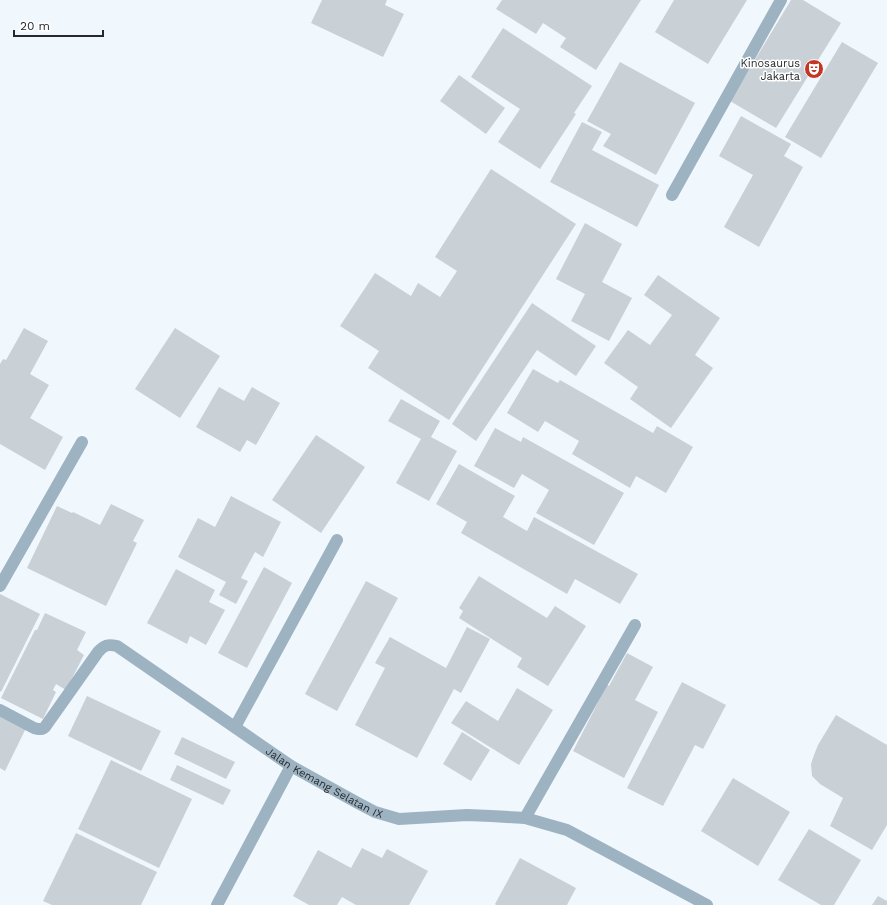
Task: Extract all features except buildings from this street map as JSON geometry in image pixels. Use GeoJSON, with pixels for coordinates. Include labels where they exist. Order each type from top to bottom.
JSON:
{"type":"FeatureCollection","features":[{"type":"Feature","properties":{"kind":"street"},"geometry":{"type":"LineString","coordinates":[[672,195],[781,0]]}},
{"type":"Feature","properties":{"kind":"street"},"geometry":{"type":"LineString","coordinates":[[0,586],[82,442]]}},
{"type":"Feature","properties":{"kind":"street"},"geometry":{"type":"LineString","coordinates":[[235,727],[337,540]]}},
{"type":"Feature","properties":{"kind":"street"},"geometry":{"type":"LineString","coordinates":[[525,818],[635,625]]}},
{"type":"Feature","properties":{"kind":"street","name":"Jalan Kemang Selatan IX"},"geometry":{"type":"LineString","coordinates":[[0,710],[34,728],[40,730],[43,729],[46,727],[98,652],[102,647],[111,644],[117,646],[291,766],[375,812],[399,819],[467,815],[525,818],[567,830],[707,905]]}},
{"type":"Feature","properties":{"kind":"street"},"geometry":{"type":"LineString","coordinates":[[217,905],[291,766]]}},
{"type":"Feature","properties":{"kind":"place","name":"Kinosaurus Jakarta"},"geometry":{"type":"Point","coordinates":[814,69]}}]}
